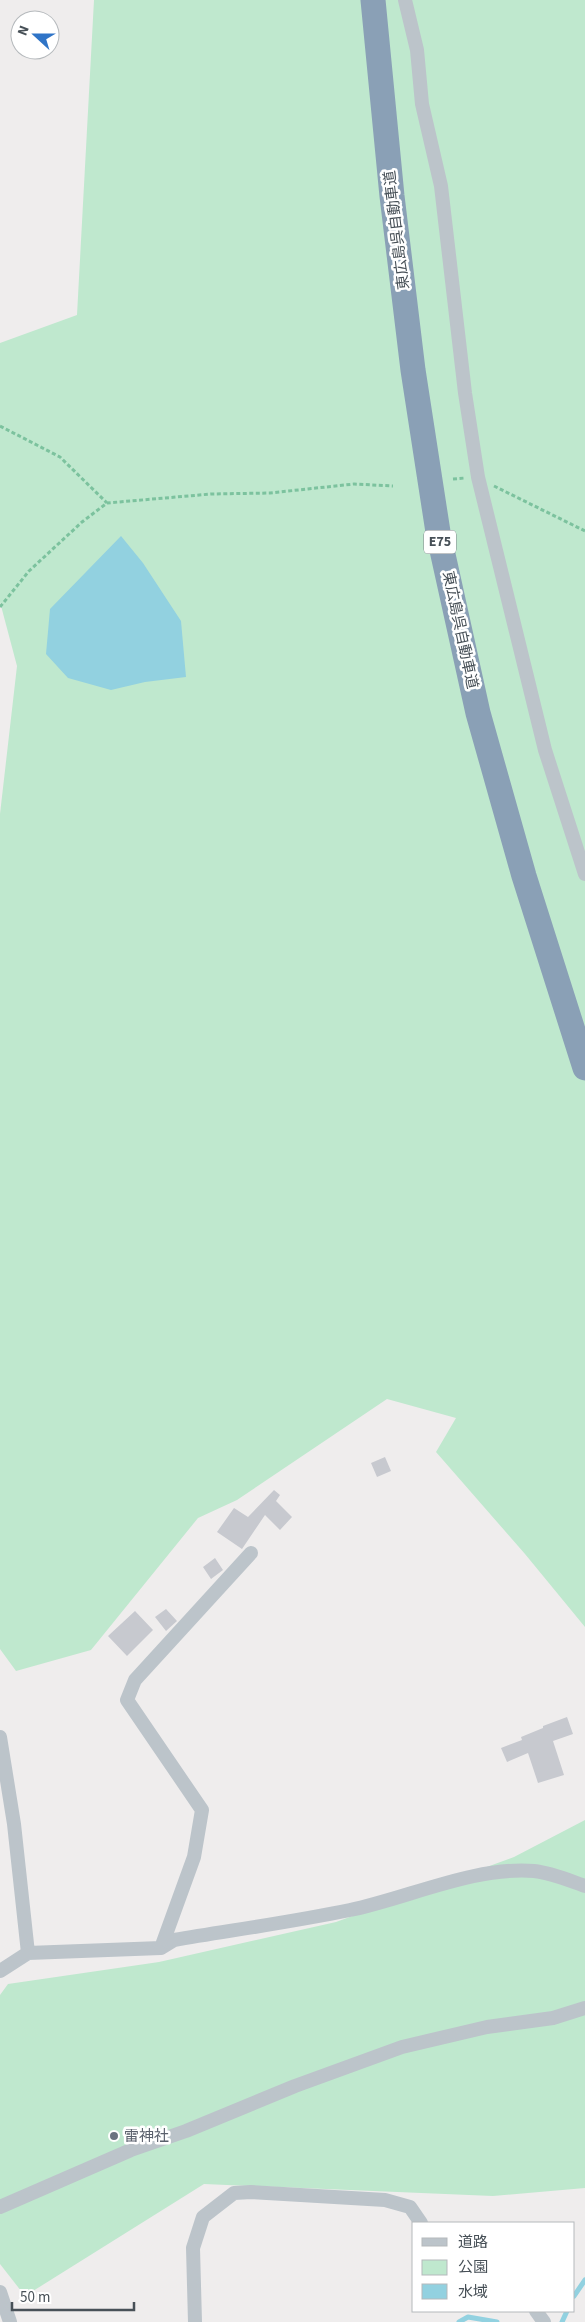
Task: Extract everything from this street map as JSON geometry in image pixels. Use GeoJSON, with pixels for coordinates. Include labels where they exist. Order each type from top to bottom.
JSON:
{"type":"FeatureCollection","features":[{"type":"Feature","properties":{"kind":"highway","name":"東広島呉自動車道"},"geometry":{"type":"LineString","coordinates":[[373,0],[400,264],[438,532],[478,713],[524,876],[585,1068]]}},
{"type":"Feature","properties":{"kind":"street"},"geometry":{"type":"LineString","coordinates":[[405,0],[417,50],[422,104],[441,186],[465,393],[478,477],[545,750],[585,874]]}},
{"type":"Feature","properties":{"kind":"street"},"geometry":{"type":"LineString","coordinates":[[161,1948],[194,1857],[202,1810],[127,1700],[135,1680],[251,1553]]}},
{"type":"Feature","properties":{"kind":"street"},"geometry":{"type":"LineString","coordinates":[[0,1737],[14,1824],[28,1953]]}},
{"type":"Feature","properties":{"kind":"street"},"geometry":{"type":"LineString","coordinates":[[0,1971],[28,1953],[161,1948],[174,1940],[351,1910],[455,1882],[474,1875],[533,1871],[554,1875],[585,1886]]}},
{"type":"Feature","properties":{"kind":"street"},"geometry":{"type":"LineString","coordinates":[[0,2206],[131,2150],[295,2086],[402,2047],[487,2027],[553,2018],[585,2008]]}},
{"type":"Feature","properties":{"kind":"street"},"geometry":{"type":"LineString","coordinates":[[195,2322],[193,2248],[203,2217],[234,2194],[251,2192],[385,2200],[410,2207],[420,2222]]}},
{"type":"Feature","properties":{"kind":"street"},"geometry":{"type":"LineString","coordinates":[[0,2292],[10,2322]]}},
{"type":"Feature","properties":{"kind":"path"},"geometry":{"type":"LineString","coordinates":[[0,426],[60,457],[107,503]]}},
{"type":"Feature","properties":{"kind":"path"},"geometry":{"type":"LineString","coordinates":[[478,477],[585,531]]}},
{"type":"Feature","properties":{"kind":"path"},"geometry":{"type":"LineString","coordinates":[[0,607],[29,571],[82,522],[107,503],[211,494],[270,493],[354,484],[393,486]]}},
{"type":"Feature","properties":{"kind":"green space"},"geometry":{"type":"Polygon","coordinates":[[[94,0],[585,0],[585,1627],[525,1554],[436,1452],[456,1418],[387,1399],[237,1500],[198,1518],[91,1650],[16,1671],[0,1649],[0,814],[17,666],[0,602],[0,343],[77,315],[94,0]]]}},
{"type":"Feature","properties":{"kind":"green space"},"geometry":{"type":"Polygon","coordinates":[[[585,1820],[585,2188],[493,2196],[204,2184],[25,2296],[0,2264],[0,1995],[8,1984],[159,1962],[336,1922],[514,1857],[585,1820]]]}},
{"type":"Feature","properties":{"kind":"water"},"geometry":{"type":"Polygon","coordinates":[[[121,536],[143,563],[181,621],[186,677],[145,682],[111,690],[68,678],[46,654],[50,609],[121,536]]]}},
{"type":"Feature","properties":{"kind":"building"},"geometry":{"type":"Polygon","coordinates":[[[385,1457],[391,1471],[377,1477],[371,1463],[385,1457]]]}},
{"type":"Feature","properties":{"kind":"building"},"geometry":{"type":"Polygon","coordinates":[[[274,1490],[280,1495],[276,1501],[292,1517],[280,1530],[265,1515],[242,1549],[217,1532],[234,1508],[248,1517],[274,1490]]]}},
{"type":"Feature","properties":{"kind":"building"},"geometry":{"type":"Polygon","coordinates":[[[215,1558],[223,1570],[211,1579],[203,1567],[215,1558]]]}},
{"type":"Feature","properties":{"kind":"building"},"geometry":{"type":"Polygon","coordinates":[[[166,1609],[177,1621],[166,1631],[155,1617],[166,1609]]]}},
{"type":"Feature","properties":{"kind":"building"},"geometry":{"type":"Polygon","coordinates":[[[135,1611],[153,1630],[127,1656],[108,1636],[135,1611]]]}},
{"type":"Feature","properties":{"kind":"building"},"geometry":{"type":"Polygon","coordinates":[[[567,1717],[573,1734],[553,1741],[564,1775],[538,1783],[528,1753],[507,1762],[501,1748],[522,1740],[521,1737],[543,1728],[543,1726],[567,1717]]]}},
{"type":"Feature","properties":{"kind":"waterway"},"geometry":{"type":"LineString","coordinates":[[575,2295],[585,2280]]}},
{"type":"Feature","properties":{"kind":"waterway"},"geometry":{"type":"LineString","coordinates":[[562,2322],[567,2312]]}},
{"type":"Feature","properties":{"kind":"waterway"},"geometry":{"type":"LineString","coordinates":[[459,2322],[468,2317],[497,2322]]}},
{"type":"Feature","properties":{"kind":"place","name":"雷神社"},"geometry":{"type":"Point","coordinates":[114,2136]}}]}
